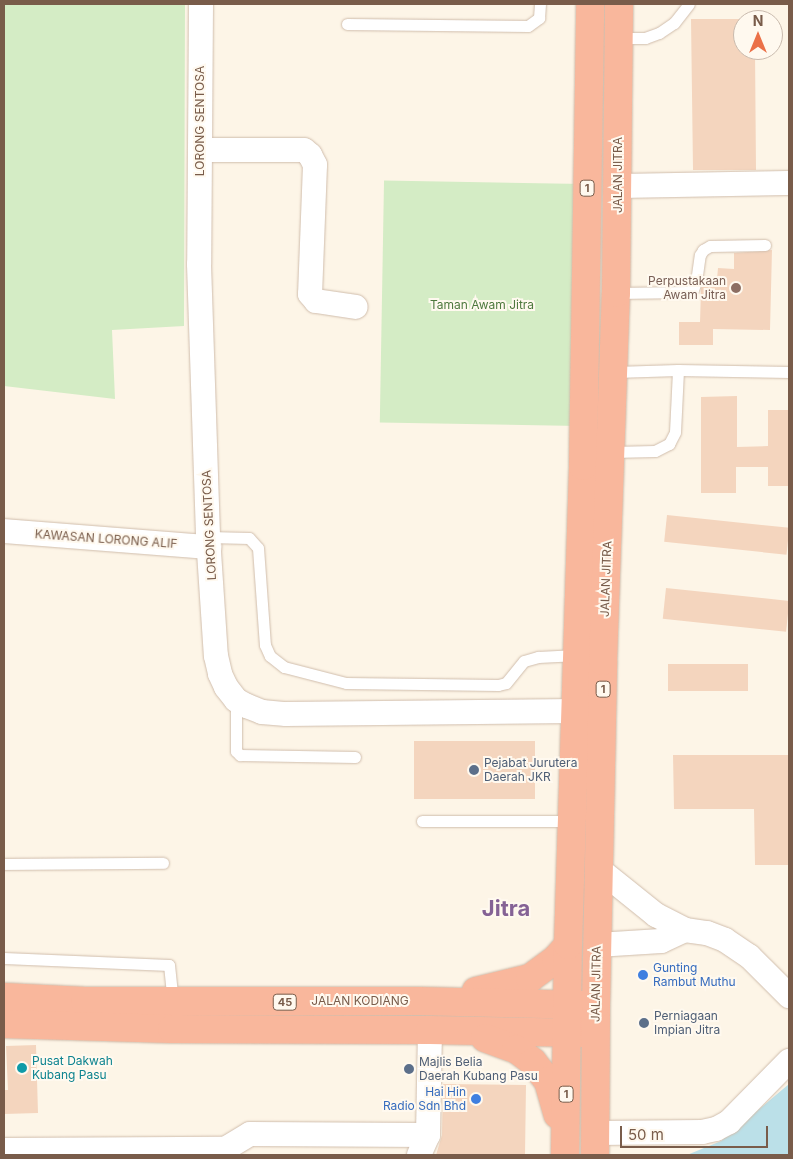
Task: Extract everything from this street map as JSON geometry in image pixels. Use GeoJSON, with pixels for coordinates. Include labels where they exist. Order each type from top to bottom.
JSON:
{"type":"FeatureCollection","features":[{"type":"Feature","properties":{"kind":"highway","name":"1"},"geometry":{"type":"LineString","coordinates":[[565,1152],[566,1004],[583,451],[590,4]]}},
{"type":"Feature","properties":{"kind":"highway","name":"JALAN JITRA"},"geometry":{"type":"LineString","coordinates":[[596,1144],[597,945],[603,652],[612,452],[616,293],[619,4]]}},
{"type":"Feature","properties":{"kind":"highway"},"geometry":{"type":"LineString","coordinates":[[583,451],[612,452]]}},
{"type":"Feature","properties":{"kind":"highway"},"geometry":{"type":"LineString","coordinates":[[418,1001],[484,990],[530,978],[556,959],[568,945]]}},
{"type":"Feature","properties":{"kind":"highway","name":"JALAN KODIANG"},"geometry":{"type":"LineString","coordinates":[[4,997],[85,1002],[418,1001],[566,1004]]}},
{"type":"Feature","properties":{"kind":"highway","name":"45"},"geometry":{"type":"LineString","coordinates":[[566,1004],[596,1005]]}},
{"type":"Feature","properties":{"kind":"highway"},"geometry":{"type":"LineString","coordinates":[[4,1024],[172,1030],[442,1030],[596,1033]]}},
{"type":"Feature","properties":{"kind":"highway"},"geometry":{"type":"LineString","coordinates":[[442,1030],[503,1044],[516,1049],[533,1062],[548,1081],[556,1105],[565,1152]]}},
{"type":"Feature","properties":{"kind":"street","name":"LORONG SENTOSA"},"geometry":{"type":"LineString","coordinates":[[201,4],[199,264],[208,542],[216,656],[220,674],[236,700]]}},
{"type":"Feature","properties":{"kind":"street"},"geometry":{"type":"LineString","coordinates":[[200,150],[304,150],[310,155],[315,166],[310,294],[316,301],[356,306]]}},
{"type":"Feature","properties":{"kind":"street"},"geometry":{"type":"LineString","coordinates":[[618,186],[789,183]]}},
{"type":"Feature","properties":{"kind":"street","name":"KAWASAN LORONG ALIF"},"geometry":{"type":"LineString","coordinates":[[4,531],[208,542]]}},
{"type":"Feature","properties":{"kind":"street"},"geometry":{"type":"LineString","coordinates":[[236,700],[262,712],[286,714],[575,711]]}},
{"type":"Feature","properties":{"kind":"street"},"geometry":{"type":"LineString","coordinates":[[600,870],[656,915],[686,930],[707,933],[726,940],[748,956],[789,996]]}},
{"type":"Feature","properties":{"kind":"street"},"geometry":{"type":"LineString","coordinates":[[597,945],[661,941],[686,930]]}},
{"type":"Feature","properties":{"kind":"street"},"geometry":{"type":"LineString","coordinates":[[4,1150],[225,1149],[250,1134],[424,1145],[442,1030]]}},
{"type":"Feature","properties":{"kind":"street"},"geometry":{"type":"LineString","coordinates":[[596,1144],[716,1129],[729,1122],[789,1061]]}},
{"type":"Feature","properties":{"kind":"lane"},"geometry":{"type":"LineString","coordinates":[[346,24],[528,26],[534,24],[539,18],[540,4]]}},
{"type":"Feature","properties":{"kind":"lane"},"geometry":{"type":"LineString","coordinates":[[618,38],[645,38],[659,33],[674,24],[689,4]]}},
{"type":"Feature","properties":{"kind":"lane"},"geometry":{"type":"LineString","coordinates":[[616,293],[687,292],[693,289],[696,282],[700,255],[703,250],[710,246],[765,245]]}},
{"type":"Feature","properties":{"kind":"lane"},"geometry":{"type":"LineString","coordinates":[[612,452],[655,450],[669,444],[675,432],[678,370]]}},
{"type":"Feature","properties":{"kind":"lane"},"geometry":{"type":"LineString","coordinates":[[614,372],[678,370],[789,372]]}},
{"type":"Feature","properties":{"kind":"lane"},"geometry":{"type":"LineString","coordinates":[[208,542],[249,538],[258,548],[265,645],[270,656],[284,667],[346,683],[498,685],[506,683],[524,662],[538,657],[578,655]]}},
{"type":"Feature","properties":{"kind":"lane"},"geometry":{"type":"LineString","coordinates":[[236,700],[236,751],[240,755],[355,757]]}},
{"type":"Feature","properties":{"kind":"lane"},"geometry":{"type":"LineString","coordinates":[[422,821],[573,821]]}},
{"type":"Feature","properties":{"kind":"lane"},"geometry":{"type":"LineString","coordinates":[[4,864],[163,863]]}},
{"type":"Feature","properties":{"kind":"lane"},"geometry":{"type":"LineString","coordinates":[[4,958],[169,965],[174,1002]]}},
{"type":"Feature","properties":{"kind":"green space"},"geometry":{"type":"Polygon","coordinates":[[[4,4],[185,4],[184,326],[112,330],[115,399],[4,386],[4,4]]]}},
{"type":"Feature","properties":{"kind":"green space","name":"Taman Awam Jitra"},"geometry":{"type":"Polygon","coordinates":[[[384,181],[584,184],[580,426],[380,422],[384,181]]]}},
{"type":"Feature","properties":{"kind":"water"},"geometry":{"type":"Polygon","coordinates":[[[789,1084],[789,1155],[687,1155],[721,1141],[789,1084]]]}},
{"type":"Feature","properties":{"kind":"building"},"geometry":{"type":"Polygon","coordinates":[[[691,19],[733,19],[733,60],[755,60],[756,170],[693,170],[691,19]]]}},
{"type":"Feature","properties":{"kind":"building","name":"Perpustakaan Awam Jitra"},"geometry":{"type":"Polygon","coordinates":[[[772,250],[770,330],[713,329],[713,345],[679,345],[679,322],[700,322],[701,289],[704,278],[717,279],[718,268],[734,269],[734,253],[772,250]]]}},
{"type":"Feature","properties":{"kind":"building"},"geometry":{"type":"Polygon","coordinates":[[[737,396],[737,447],[768,446],[768,410],[789,410],[789,486],[768,486],[768,467],[736,467],[736,493],[701,493],[701,397],[737,396]]]}},
{"type":"Feature","properties":{"kind":"building"},"geometry":{"type":"Polygon","coordinates":[[[667,515],[789,528],[787,555],[664,542],[667,515]]]}},
{"type":"Feature","properties":{"kind":"building"},"geometry":{"type":"Polygon","coordinates":[[[666,588],[789,601],[786,632],[663,619],[666,588]]]}},
{"type":"Feature","properties":{"kind":"building"},"geometry":{"type":"Polygon","coordinates":[[[668,664],[748,664],[748,691],[668,691],[668,664]]]}},
{"type":"Feature","properties":{"kind":"building","name":"Pejabat Jurutera Daerah JKR"},"geometry":{"type":"Polygon","coordinates":[[[414,741],[535,741],[535,799],[414,799],[414,741]]]}},
{"type":"Feature","properties":{"kind":"building"},"geometry":{"type":"Polygon","coordinates":[[[673,755],[789,755],[789,865],[755,865],[754,809],[674,809],[673,755]]]}},
{"type":"Feature","properties":{"kind":"building","name":"Pusat Dakwah Kubang Pasu"},"geometry":{"type":"Polygon","coordinates":[[[36,1045],[38,1113],[4,1114],[4,1090],[8,1090],[6,1046],[36,1045]]]}},
{"type":"Feature","properties":{"kind":"building"},"geometry":{"type":"Polygon","coordinates":[[[443,1084],[526,1085],[525,1155],[436,1155],[442,1135],[443,1084]]]}},
{"type":"Feature","properties":{"kind":"place","name":"Perpustakaan Awam Jitra"},"geometry":{"type":"Point","coordinates":[736,288]}},
{"type":"Feature","properties":{"kind":"place","name":"Pejabat Jurutera Daerah JKR"},"geometry":{"type":"Point","coordinates":[474,770]}},
{"type":"Feature","properties":{"kind":"place","name":"Gunting Rambut Muthu"},"geometry":{"type":"Point","coordinates":[643,975]}},
{"type":"Feature","properties":{"kind":"place","name":"Perniagaan Impian Jitra"},"geometry":{"type":"Point","coordinates":[644,1023]}},
{"type":"Feature","properties":{"kind":"place","name":"Pusat Dakwah Kubang Pasu"},"geometry":{"type":"Point","coordinates":[22,1068]}},
{"type":"Feature","properties":{"kind":"place","name":"Majlis Belia Daerah Kubang Pasu"},"geometry":{"type":"Point","coordinates":[409,1069]}},
{"type":"Feature","properties":{"kind":"place","name":"Hai Hin Radio Sdn Bhd"},"geometry":{"type":"Point","coordinates":[476,1099]}},
{"type":"Feature","properties":{"kind":"district","name":"Jitra"},"geometry":{"type":"Point","coordinates":[506,909]}}]}
